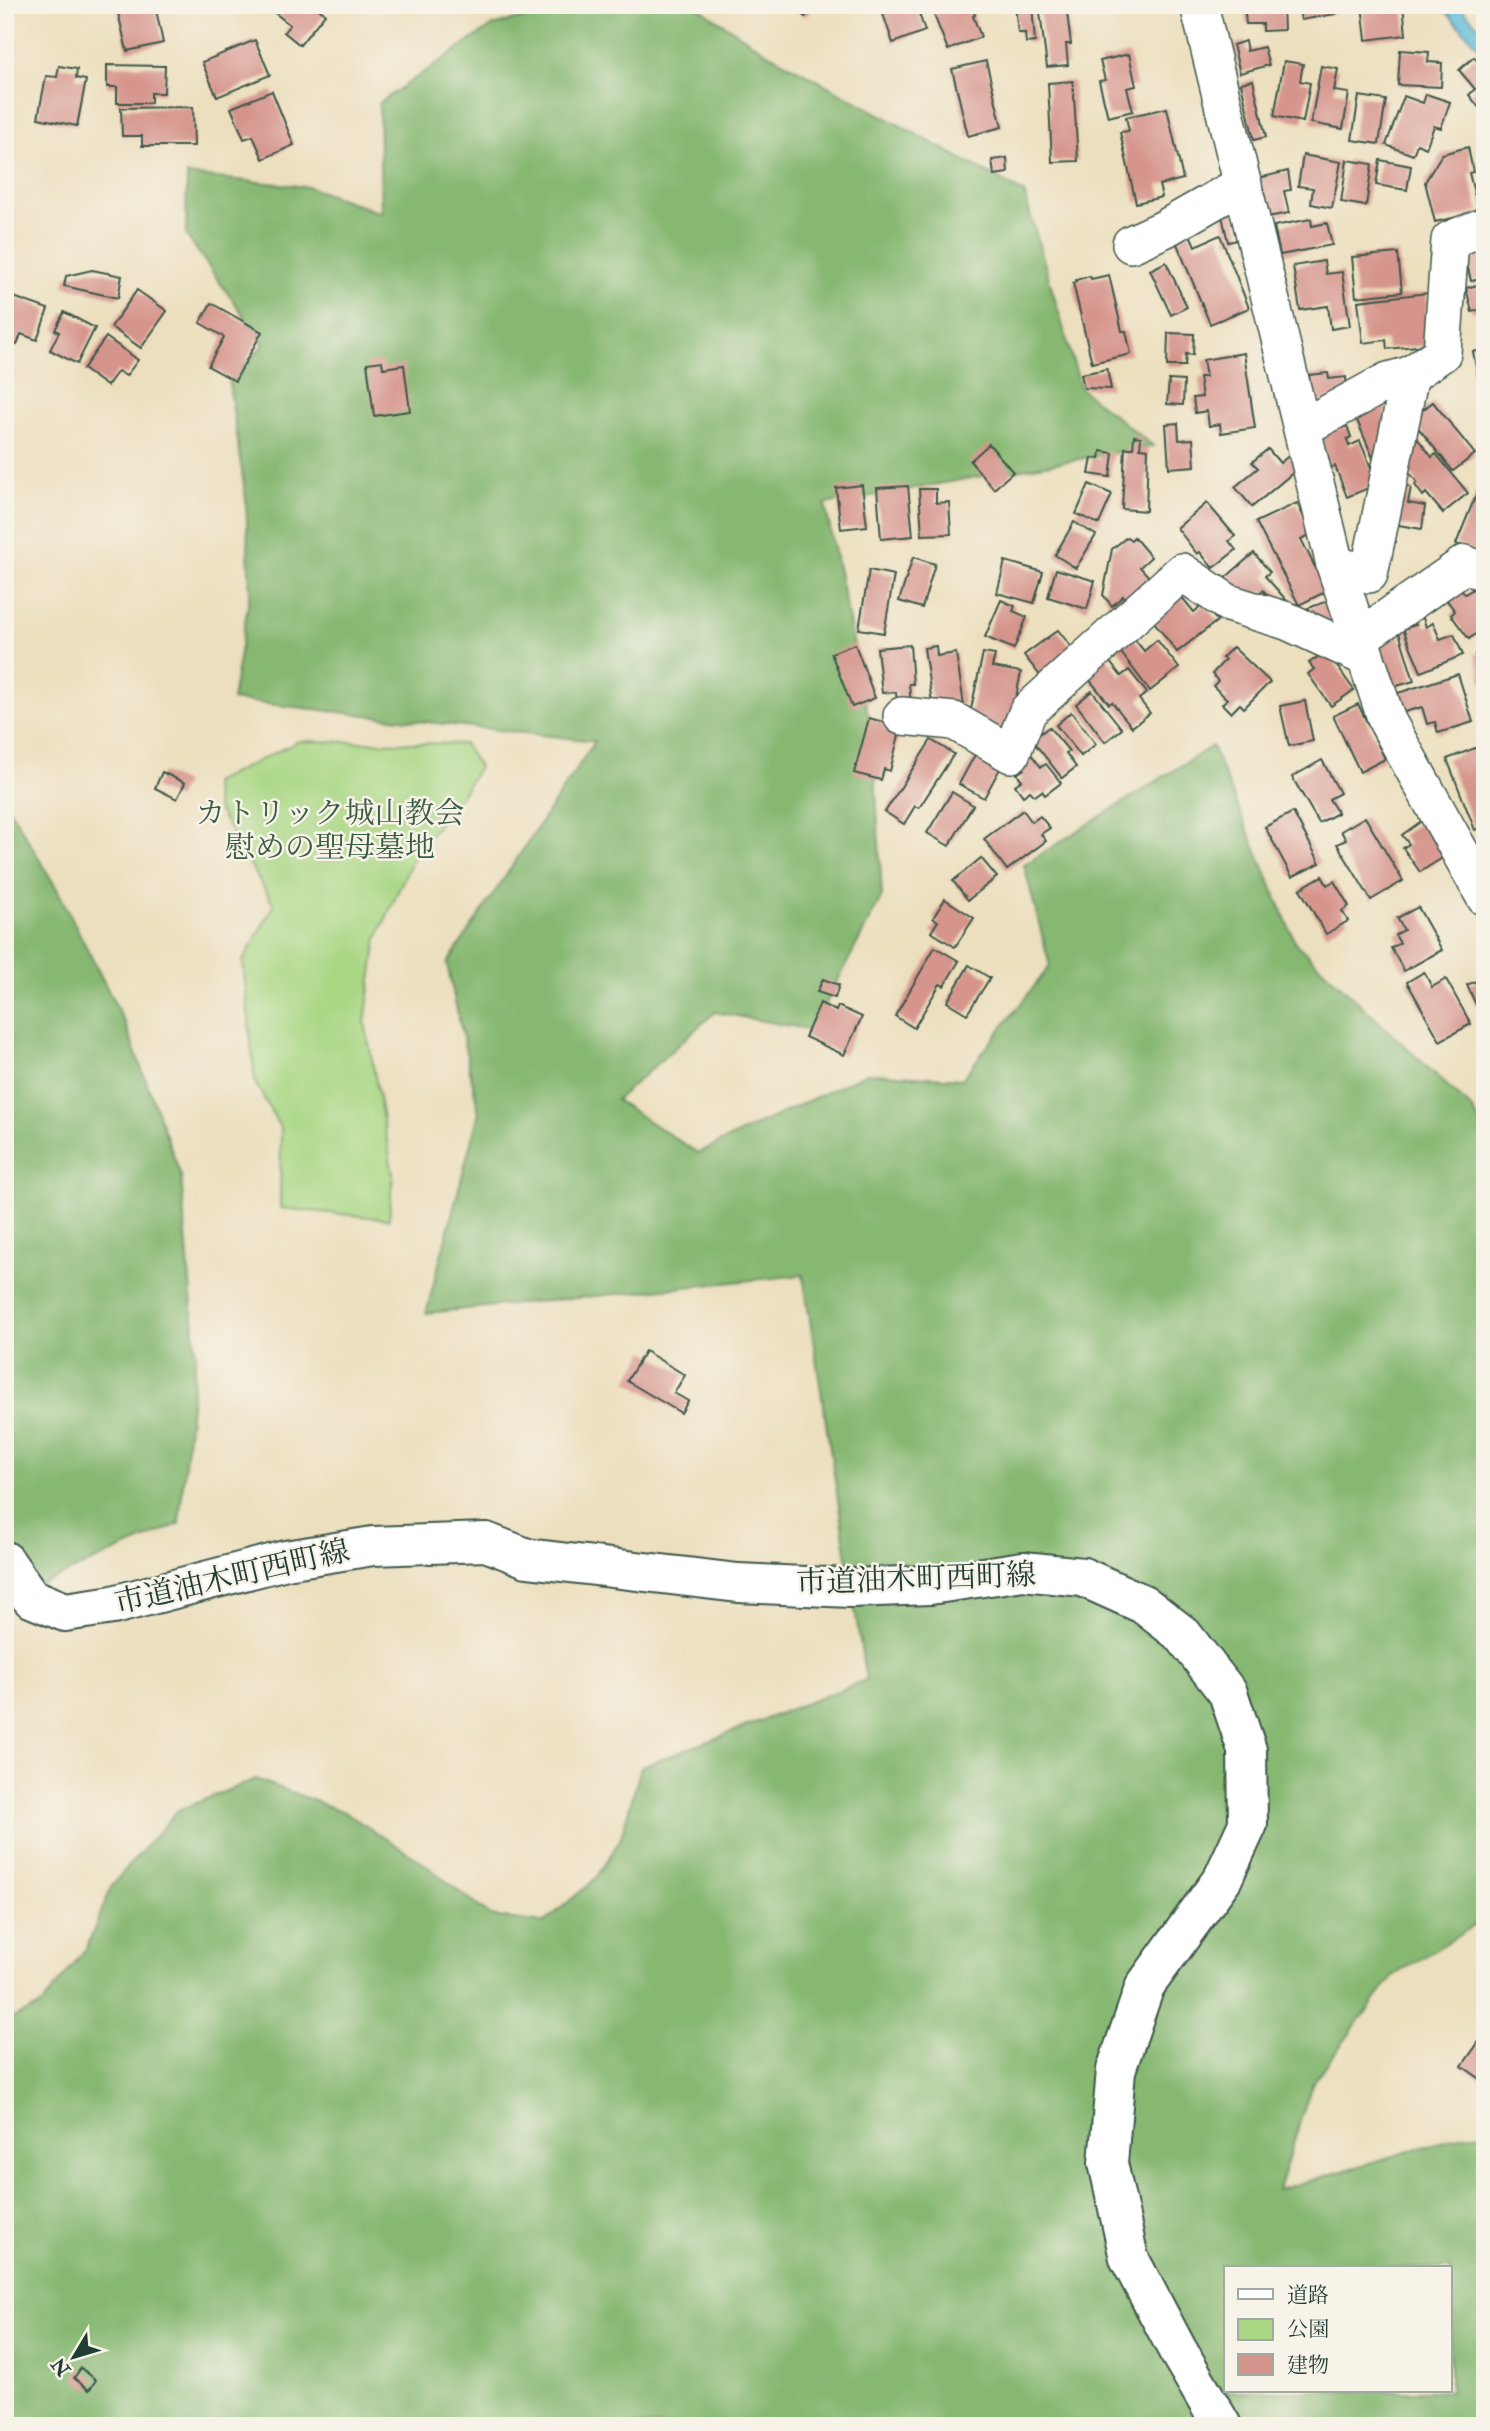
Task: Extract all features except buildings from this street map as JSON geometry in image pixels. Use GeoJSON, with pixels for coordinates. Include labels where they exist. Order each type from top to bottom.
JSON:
{"type":"FeatureCollection","features":[{"type":"Feature","properties":{"kind":"street"},"geometry":{"type":"LineString","coordinates":[[1199,5],[1335,565],[1387,722],[1485,897]]}},
{"type":"Feature","properties":{"kind":"street"},"geometry":{"type":"LineString","coordinates":[[1131,244],[1164,229],[1243,184]]}},
{"type":"Feature","properties":{"kind":"street"},"geometry":{"type":"LineString","coordinates":[[1301,424],[1315,421],[1388,381],[1410,376],[1442,352],[1450,240],[1485,226]]}},
{"type":"Feature","properties":{"kind":"street"},"geometry":{"type":"LineString","coordinates":[[1335,565],[1369,574],[1410,376]]}},
{"type":"Feature","properties":{"kind":"street"},"geometry":{"type":"LineString","coordinates":[[1362,647],[1465,564],[1485,573]]}},
{"type":"Feature","properties":{"kind":"street"},"geometry":{"type":"LineString","coordinates":[[902,716],[954,721],[1011,754],[1028,711],[1182,572],[1228,603],[1362,647]]}},
{"type":"Feature","properties":{"kind":"street","name":"市道油木町西町線"},"geometry":{"type":"LineString","coordinates":[[5,1562],[31,1598],[65,1612],[114,1605],[299,1558],[373,1546],[486,1542],[527,1558],[763,1584],[851,1588],[917,1586],[1023,1571],[1083,1577],[1143,1604],[1183,1635],[1228,1693],[1247,1750],[1248,1824],[1223,1878],[1145,1986],[1116,2070],[1108,2164],[1129,2258],[1222,2426]]}},
{"type":"Feature","properties":{"kind":"green space"},"geometry":{"type":"Polygon","coordinates":[[[573,5],[695,5],[769,54],[1024,193],[1081,389],[1153,446],[825,504],[873,739],[882,896],[812,1030],[715,1012],[616,1100],[698,1153],[867,1073],[962,1079],[1050,966],[1024,865],[1212,746],[1296,944],[1471,1108],[1485,1130],[1485,1919],[1393,1976],[1312,2084],[1278,2190],[1464,2135],[1485,2133],[1485,2426],[5,2426],[5,2021],[41,2006],[87,1947],[112,1885],[178,1810],[256,1779],[344,1812],[419,1860],[491,1916],[544,1923],[596,1878],[620,1840],[641,1767],[866,1680],[803,1275],[426,1313],[479,1112],[447,964],[595,741],[232,700],[250,592],[246,499],[229,383],[264,344],[186,235],[187,175],[308,187],[381,213],[379,103],[492,26],[573,5]]]}},
{"type":"Feature","properties":{"kind":"green space","name":"カトリック城山教会 慰めの聖母墓地"},"geometry":{"type":"Polygon","coordinates":[[[299,741],[464,744],[479,767],[414,856],[377,938],[365,1022],[393,1174],[389,1219],[280,1208],[281,1129],[255,1082],[243,961],[274,905],[217,808],[213,783],[299,741]]]}},
{"type":"Feature","properties":{"kind":"green space"},"geometry":{"type":"Polygon","coordinates":[[[5,801],[57,889],[125,1024],[181,1176],[196,1354],[179,1524],[5,1600],[5,801]]]}},
{"type":"Feature","properties":{"kind":"water"},"geometry":{"type":"Polygon","coordinates":[[[1440,5],[1459,5],[1485,34],[1485,54],[1440,5]]]}}]}
